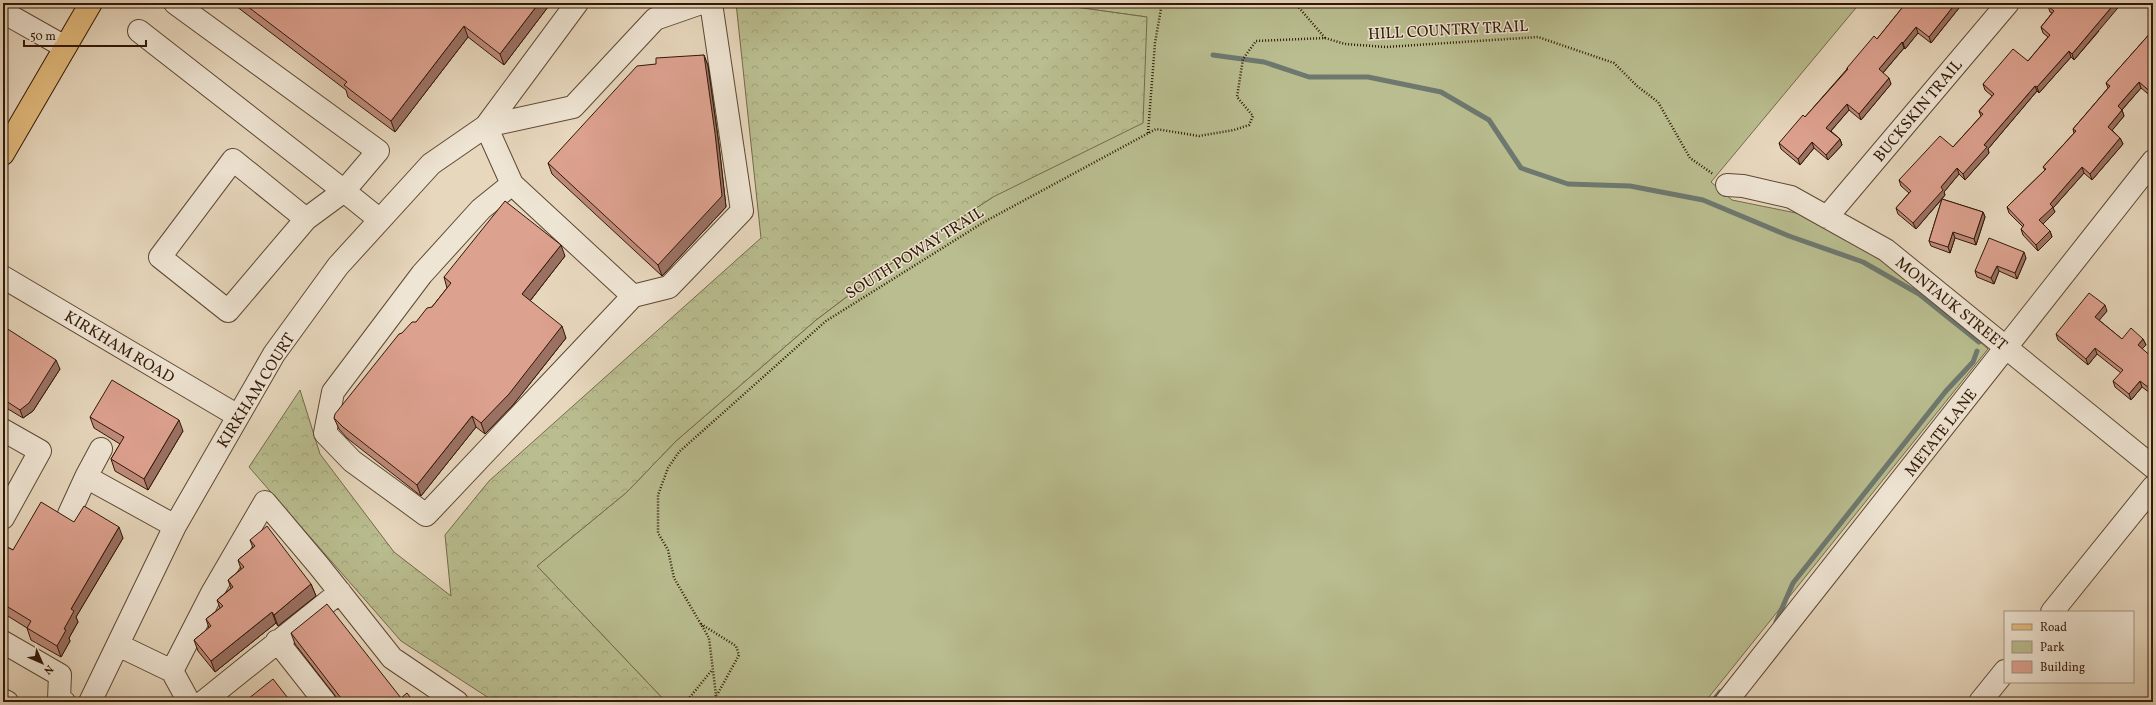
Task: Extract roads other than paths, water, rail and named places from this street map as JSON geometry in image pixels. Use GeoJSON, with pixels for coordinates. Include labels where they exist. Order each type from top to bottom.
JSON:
{"type":"FeatureCollection","features":[{"type":"Feature","properties":{"kind":"main road"},"geometry":{"type":"LineString","coordinates":[[3,154],[92,3]]}},
{"type":"Feature","properties":{"kind":"street"},"geometry":{"type":"LineString","coordinates":[[175,3],[378,151],[344,191],[306,219],[228,311],[160,257],[233,160],[306,219]]}},
{"type":"Feature","properties":{"kind":"street"},"geometry":{"type":"LineString","coordinates":[[486,126],[577,3]]}},
{"type":"Feature","properties":{"kind":"street"},"geometry":{"type":"LineString","coordinates":[[486,126],[573,107],[655,19],[701,3]]}},
{"type":"Feature","properties":{"kind":"street"},"geometry":{"type":"LineString","coordinates":[[512,184],[481,209],[422,274],[333,392],[325,433],[352,461],[426,515],[633,296],[669,286],[742,210],[711,3]]}},
{"type":"Feature","properties":{"kind":"street","name":"BUCKSKIN TRAIL"},"geometry":{"type":"LineString","coordinates":[[1827,216],[2008,3]]}},
{"type":"Feature","properties":{"kind":"street"},"geometry":{"type":"LineString","coordinates":[[3,12],[66,48]]}},
{"type":"Feature","properties":{"kind":"street"},"geometry":{"type":"LineString","coordinates":[[139,31],[380,220]]}},
{"type":"Feature","properties":{"kind":"street"},"geometry":{"type":"LineString","coordinates":[[486,126],[512,184],[633,296]]}},
{"type":"Feature","properties":{"kind":"street","name":"KIRKHAM COURT"},"geometry":{"type":"LineString","coordinates":[[90,702],[174,526],[279,348],[338,266],[431,164],[486,126]]}},
{"type":"Feature","properties":{"kind":"street","name":"METATE LANE"},"geometry":{"type":"LineString","coordinates":[[1726,702],[2153,162]]}},
{"type":"Feature","properties":{"kind":"street","name":"MONTAUK STREET"},"geometry":{"type":"LineString","coordinates":[[1727,185],[1743,186],[1791,197],[1886,250],[2008,347],[2153,467]]}},
{"type":"Feature","properties":{"kind":"street","name":"KIRKHAM ROAD"},"geometry":{"type":"LineString","coordinates":[[3,277],[238,416]]}},
{"type":"Feature","properties":{"kind":"street"},"geometry":{"type":"LineString","coordinates":[[3,430],[40,451],[3,518]]}},
{"type":"Feature","properties":{"kind":"street"},"geometry":{"type":"LineString","coordinates":[[69,514],[101,449]]}},
{"type":"Feature","properties":{"kind":"street"},"geometry":{"type":"LineString","coordinates":[[86,477],[174,526]]}},
{"type":"Feature","properties":{"kind":"street"},"geometry":{"type":"LineString","coordinates":[[2053,611],[2153,487]]}},
{"type":"Feature","properties":{"kind":"street"},"geometry":{"type":"LineString","coordinates":[[172,671],[212,593],[265,502],[340,592],[392,658],[457,702]]}},
{"type":"Feature","properties":{"kind":"street"},"geometry":{"type":"LineString","coordinates":[[203,702],[277,641],[340,592]]}},
{"type":"Feature","properties":{"kind":"street"},"geometry":{"type":"LineString","coordinates":[[277,641],[325,702]]}},
{"type":"Feature","properties":{"kind":"street"},"geometry":{"type":"LineString","coordinates":[[3,642],[60,675],[60,701]]}},
{"type":"Feature","properties":{"kind":"street"},"geometry":{"type":"LineString","coordinates":[[118,645],[172,671],[189,702]]}},
{"type":"Feature","properties":{"kind":"street"},"geometry":{"type":"LineString","coordinates":[[1980,702],[2004,672]]}},
{"type":"Feature","properties":{"kind":"street"},"geometry":{"type":"LineString","coordinates":[[3,700],[7,702]]}},
{"type":"Feature","properties":{"kind":"waterway"},"geometry":{"type":"LineString","coordinates":[[1213,55],[1264,62],[1309,77],[1368,77],[1441,92],[1489,120],[1521,168],[1568,184],[1630,186],[1703,200],[1789,236],[1863,262],[1919,294],[1979,342]]}},
{"type":"Feature","properties":{"kind":"waterway"},"geometry":{"type":"LineString","coordinates":[[1776,622],[1793,583],[1946,391],[1973,362],[1977,351]]}},
{"type":"Feature","properties":{"kind":"waterway"},"geometry":{"type":"LineString","coordinates":[[1712,702],[1720,692]]}}]}
